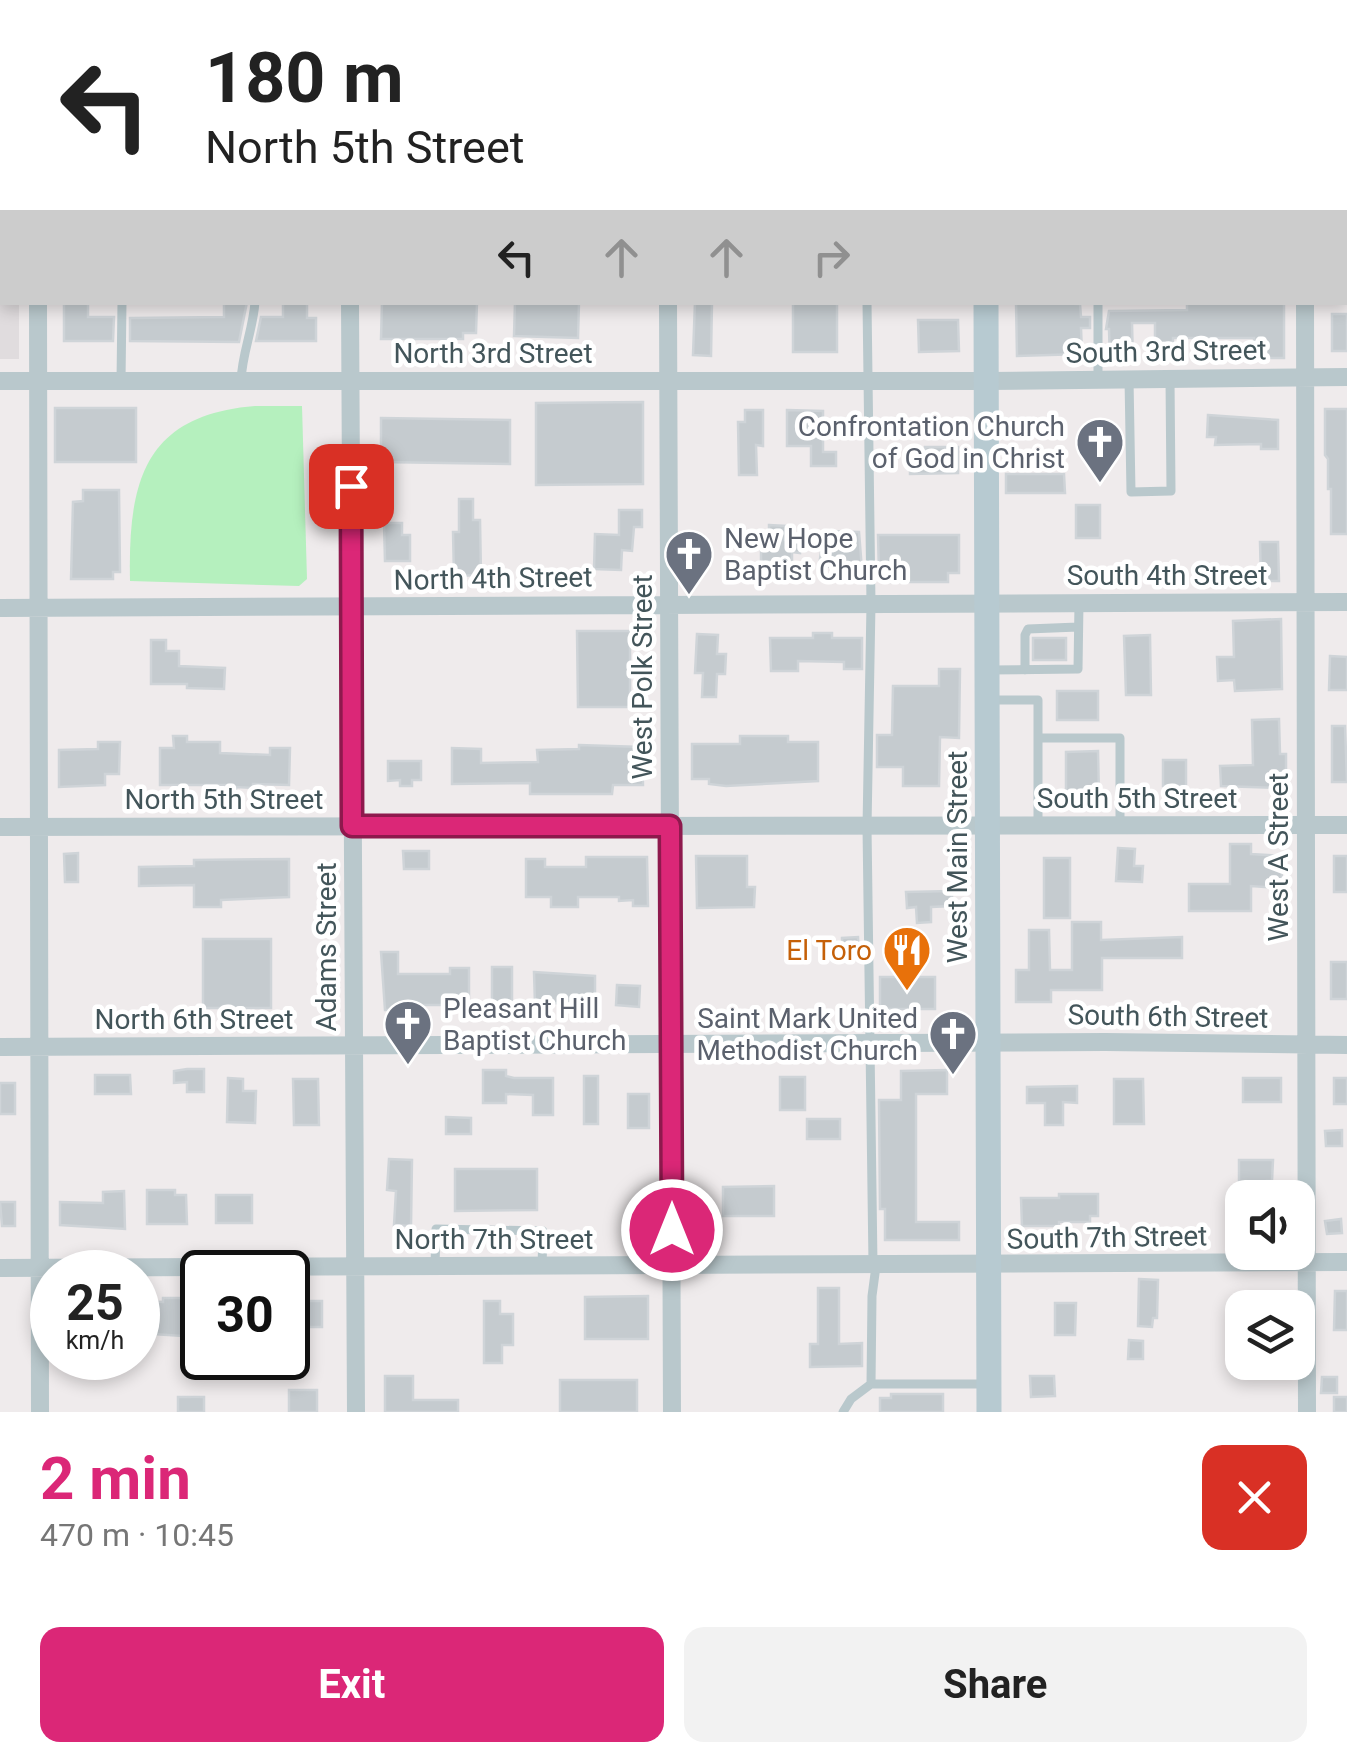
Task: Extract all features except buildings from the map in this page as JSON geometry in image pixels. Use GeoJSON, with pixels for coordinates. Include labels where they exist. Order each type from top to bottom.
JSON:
{"type":"FeatureCollection","features":[{"type":"Feature","properties":{"kind":"main road","name":"West Main Street"},"geometry":{"type":"LineString","coordinates":[[986,305],[989,1412]]}},
{"type":"Feature","properties":{"kind":"street"},"geometry":{"type":"LineString","coordinates":[[38,305],[40,1250]]}},
{"type":"Feature","properties":{"kind":"street","name":"Adams Street"},"geometry":{"type":"LineString","coordinates":[[350,305],[356,1412]]}},
{"type":"Feature","properties":{"kind":"street","name":"West Polk Street"},"geometry":{"type":"LineString","coordinates":[[668,305],[672,1412]]}},
{"type":"Feature","properties":{"kind":"street","name":"West A Street"},"geometry":{"type":"LineString","coordinates":[[1305,305],[1307,1180]]}},
{"type":"Feature","properties":{"kind":"street","name":"South 3rd Street"},"geometry":{"type":"LineString","coordinates":[[986,381],[1347,377]]}},
{"type":"Feature","properties":{"kind":"street","name":"North 3rd Street"},"geometry":{"type":"LineString","coordinates":[[0,381],[986,381]]}},
{"type":"Feature","properties":{"kind":"street","name":"South 4th Street"},"geometry":{"type":"LineString","coordinates":[[987,604],[1347,602]]}},
{"type":"Feature","properties":{"kind":"street","name":"North 4th Street"},"geometry":{"type":"LineString","coordinates":[[0,608],[987,604]]}},
{"type":"Feature","properties":{"kind":"street","name":"South 5th Street"},"geometry":{"type":"LineString","coordinates":[[988,826],[1347,824]]}},
{"type":"Feature","properties":{"kind":"street","name":"North 5th Street"},"geometry":{"type":"LineString","coordinates":[[0,827],[988,826]]}},
{"type":"Feature","properties":{"kind":"street","name":"South 6th Street"},"geometry":{"type":"LineString","coordinates":[[988,1043],[1347,1044]]}},
{"type":"Feature","properties":{"kind":"street","name":"North 6th Street"},"geometry":{"type":"LineString","coordinates":[[0,1047],[988,1043]]}},
{"type":"Feature","properties":{"kind":"street","name":"South 7th Street"},"geometry":{"type":"LineString","coordinates":[[1315,1262],[1347,1262]]}},
{"type":"Feature","properties":{"kind":"street","name":"South 7th Street"},"geometry":{"type":"LineString","coordinates":[[988,1266],[1225,1263]]}},
{"type":"Feature","properties":{"kind":"street","name":"North 7th Street"},"geometry":{"type":"LineString","coordinates":[[160,1268],[988,1266]]}},
{"type":"Feature","properties":{"kind":"street","name":"North 7th Street"},"geometry":{"type":"LineString","coordinates":[[0,1268],[30,1268]]}},
{"type":"Feature","properties":{"kind":"street","name":"West A Street"},"geometry":{"type":"LineString","coordinates":[[1307,1270],[1307,1412]]}},
{"type":"Feature","properties":{"kind":"street"},"geometry":{"type":"LineString","coordinates":[[40,1380],[40,1412]]}},
{"type":"Feature","properties":{"kind":"lane"},"geometry":{"type":"LineString","coordinates":[[121,381],[122,305]]}},
{"type":"Feature","properties":{"kind":"lane"},"geometry":{"type":"LineString","coordinates":[[241,381],[242,357],[252,336],[255,305]]}},
{"type":"Feature","properties":{"kind":"lane"},"geometry":{"type":"LineString","coordinates":[[866,305],[870,604],[867,826],[875,1266],[872,1384]]}},
{"type":"Feature","properties":{"kind":"lane"},"geometry":{"type":"LineString","coordinates":[[1098,305],[1098,380]]}},
{"type":"Feature","properties":{"kind":"lane"},"geometry":{"type":"LineString","coordinates":[[1129,380],[1131,492],[1171,491],[1170,379]]}},
{"type":"Feature","properties":{"kind":"lane"},"geometry":{"type":"LineString","coordinates":[[987,670],[1078,669],[1079,603]]}},
{"type":"Feature","properties":{"kind":"lane"},"geometry":{"type":"LineString","coordinates":[[1025,670],[1028,630],[1078,627]]}},
{"type":"Feature","properties":{"kind":"lane"},"geometry":{"type":"LineString","coordinates":[[987,700],[1038,700],[1038,826]]}},
{"type":"Feature","properties":{"kind":"lane"},"geometry":{"type":"LineString","coordinates":[[1038,738],[1120,738],[1120,826]]}},
{"type":"Feature","properties":{"kind":"lane"},"geometry":{"type":"LineString","coordinates":[[435,1267],[436,1229],[543,1231],[542,1267]]}},
{"type":"Feature","properties":{"kind":"lane"},"geometry":{"type":"LineString","coordinates":[[843,1412],[850,1399],[872,1384],[989,1384]]}},
{"type":"Feature","properties":{"kind":"shaded area"},"geometry":{"type":"Polygon","coordinates":[[[0,305],[19,305],[19,359],[0,359],[0,305]]]}},
{"type":"Feature","properties":{"kind":"green space"},"geometry":{"type":"Polygon","coordinates":[[[255,406],[302,406],[307,579],[299,586],[130,581],[133,514],[150,460],[166,439],[188,423],[217,412],[255,406]]]}},
{"type":"Feature","properties":{"kind":"place","name":"Confrontation Church of God in Christ"},"geometry":{"type":"Point","coordinates":[1100,484]}},
{"type":"Feature","properties":{"kind":"place","name":"New Hope Baptist Church"},"geometry":{"type":"Point","coordinates":[689,596]}},
{"type":"Feature","properties":{"kind":"place","name":"El Toro"},"geometry":{"type":"Point","coordinates":[907,992]}},
{"type":"Feature","properties":{"kind":"place","name":"Pleasant Hill Baptist Church"},"geometry":{"type":"Point","coordinates":[408,1066]}},
{"type":"Feature","properties":{"kind":"place","name":"Saint Mark United Methodist Church"},"geometry":{"type":"Point","coordinates":[953,1076]}},
{"type":"Feature","properties":{"kind":"route"},"geometry":{"type":"LineString","coordinates":[[351,486],[352,826],[670,826],[672,1230]]}}]}
